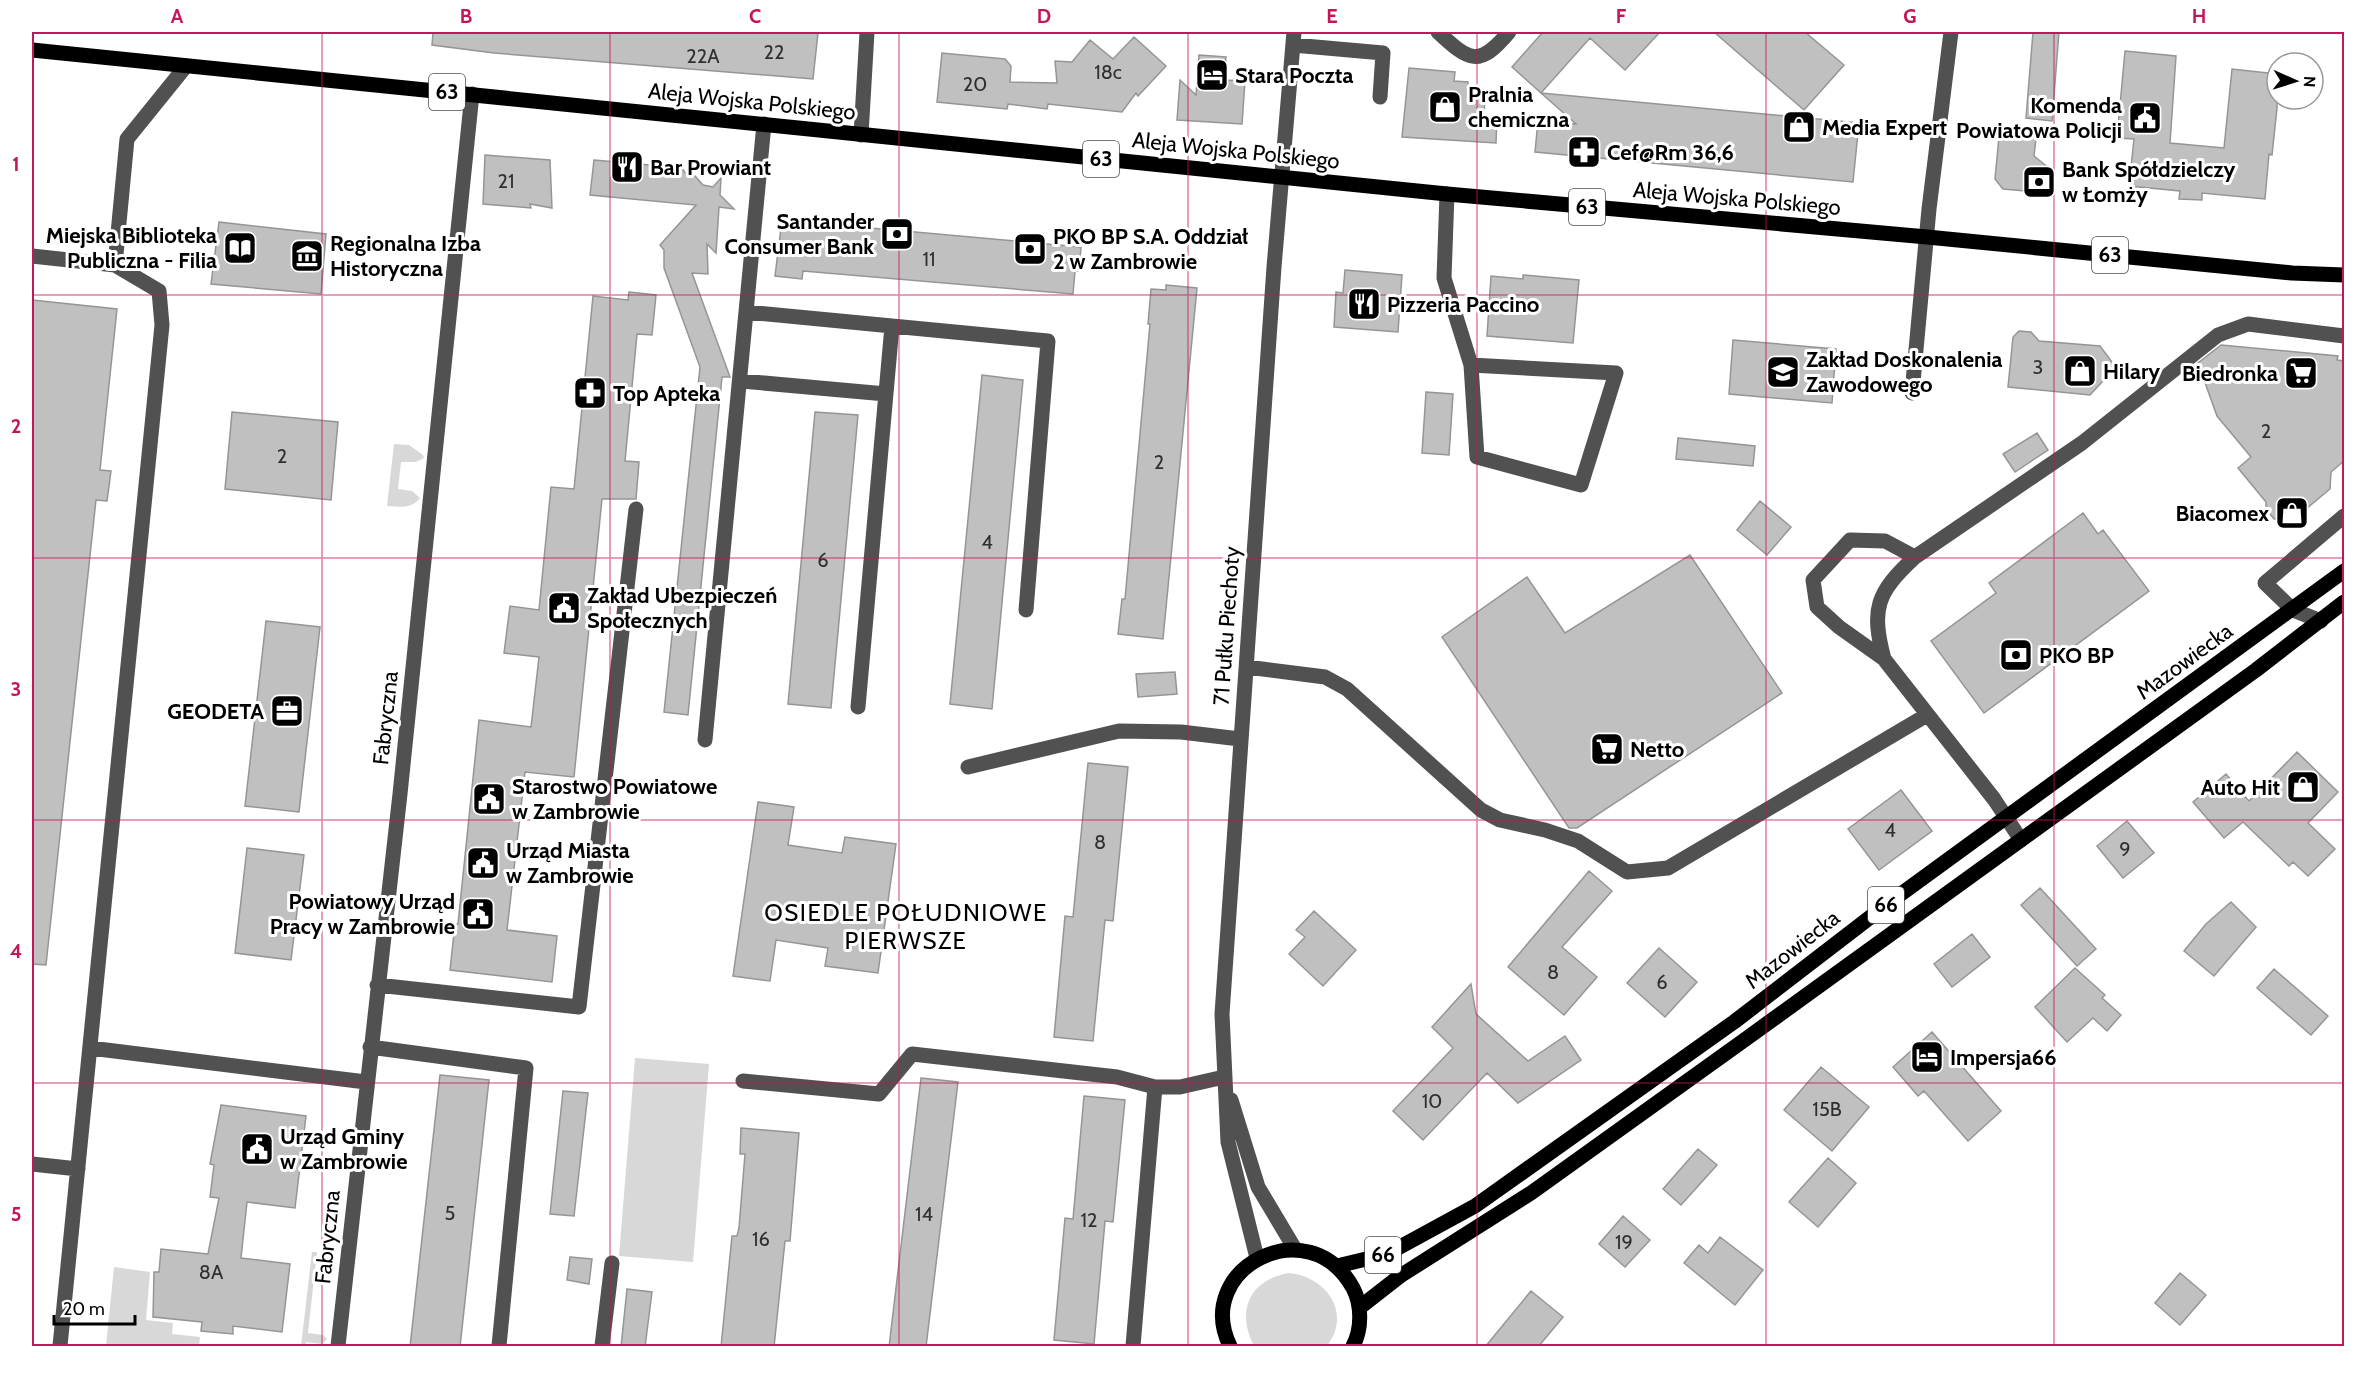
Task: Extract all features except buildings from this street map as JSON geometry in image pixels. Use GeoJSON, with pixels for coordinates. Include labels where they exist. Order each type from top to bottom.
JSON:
{"type":"FeatureCollection","features":[{"type":"Feature","properties":{"kind":"main road","name":"Aleja Wojska Polskiego"},"geometry":{"type":"LineString","coordinates":[[32,50],[1447,194],[1927,237],[2292,273],[2344,275]]}},
{"type":"Feature","properties":{"kind":"main road","name":"Aleja Wojska Polskiego"},"geometry":{"type":"LineString","coordinates":[[2292,273],[2344,284]]}},
{"type":"Feature","properties":{"kind":"main road","name":"Mazowiecka"},"geometry":{"type":"LineString","coordinates":[[1337,1266],[1351,1265],[1387,1254],[1475,1206],[1734,1022],[2006,817],[2344,571]]}},
{"type":"Feature","properties":{"kind":"main road","name":"Mazowiecka"},"geometry":{"type":"LineString","coordinates":[[1359,1308],[1400,1276],[1531,1193],[2021,840],[2344,602]]}},
{"type":"Feature","properties":{"kind":"main road"},"geometry":{"type":"LineString","coordinates":[[1228,1345],[1223,1315],[1229,1289],[1246,1266],[1257,1258],[1275,1251],[1294,1249],[1317,1254],[1337,1266],[1355,1293],[1359,1308],[1356,1345]]}},
{"type":"Feature","properties":{"kind":"street"},"geometry":{"type":"LineString","coordinates":[[861,135],[867,32]]}},
{"type":"Feature","properties":{"kind":"street"},"geometry":{"type":"LineString","coordinates":[[1438,32],[1461,54],[1476,57],[1492,52],[1509,32]]}},
{"type":"Feature","properties":{"kind":"street"},"geometry":{"type":"LineString","coordinates":[[1912,393],[1927,237],[1951,32]]}},
{"type":"Feature","properties":{"kind":"street"},"geometry":{"type":"LineString","coordinates":[[1294,38],[1383,53],[1380,97]]}},
{"type":"Feature","properties":{"kind":"street","name":"71 Pułku Piechoty"},"geometry":{"type":"LineString","coordinates":[[1257,1258],[1228,1142],[1222,1014],[1240,739],[1294,38]]}},
{"type":"Feature","properties":{"kind":"street"},"geometry":{"type":"LineString","coordinates":[[115,265],[127,139],[186,66]]}},
{"type":"Feature","properties":{"kind":"street","name":"Fabryczna"},"geometry":{"type":"LineString","coordinates":[[338,1347],[447,350],[472,94]]}},
{"type":"Feature","properties":{"kind":"street"},"geometry":{"type":"LineString","coordinates":[[705,740],[764,124]]}},
{"type":"Feature","properties":{"kind":"street"},"geometry":{"type":"LineString","coordinates":[[1447,194],[1444,278],[1471,365],[1477,457],[1581,485],[1616,373],[1471,365]]}},
{"type":"Feature","properties":{"kind":"street"},"geometry":{"type":"LineString","coordinates":[[32,256],[115,265],[159,291],[162,325],[60,1347]]}},
{"type":"Feature","properties":{"kind":"street"},"geometry":{"type":"LineString","coordinates":[[747,312],[1048,341],[1026,610]]}},
{"type":"Feature","properties":{"kind":"street"},"geometry":{"type":"LineString","coordinates":[[1884,659],[1876,629],[1877,609],[1893,577],[1915,557],[2082,444],[2218,334],[2248,324],[2344,336]]}},
{"type":"Feature","properties":{"kind":"street"},"geometry":{"type":"LineString","coordinates":[[858,707],[892,326]]}},
{"type":"Feature","properties":{"kind":"street"},"geometry":{"type":"LineString","coordinates":[[741,381],[886,394]]}},
{"type":"Feature","properties":{"kind":"street"},"geometry":{"type":"LineString","coordinates":[[377,985],[579,1007],[636,509]]}},
{"type":"Feature","properties":{"kind":"street"},"geometry":{"type":"LineString","coordinates":[[2320,621],[2293,610],[2265,583],[2344,516]]}},
{"type":"Feature","properties":{"kind":"street"},"geometry":{"type":"LineString","coordinates":[[1915,557],[1885,541],[1850,540],[1813,580],[1816,607],[1839,627],[1884,659],[1970,767],[2021,840]]}},
{"type":"Feature","properties":{"kind":"street"},"geometry":{"type":"LineString","coordinates":[[1247,667],[1325,677],[1347,689],[1481,810],[1500,820],[1545,830],[1578,841],[1627,872],[1668,868],[1927,715]]}},
{"type":"Feature","properties":{"kind":"street"},"geometry":{"type":"LineString","coordinates":[[968,767],[1119,731],[1181,732],[1240,739]]}},
{"type":"Feature","properties":{"kind":"street"},"geometry":{"type":"LineString","coordinates":[[370,1047],[526,1068],[499,1347]]}},
{"type":"Feature","properties":{"kind":"street"},"geometry":{"type":"LineString","coordinates":[[90,1048],[366,1082]]}},
{"type":"Feature","properties":{"kind":"street"},"geometry":{"type":"LineString","coordinates":[[743,1081],[879,1094],[912,1054],[1117,1077],[1155,1087],[1180,1087],[1224,1077]]}},
{"type":"Feature","properties":{"kind":"street","name":"71 Pułku Piechoty"},"geometry":{"type":"LineString","coordinates":[[1224,1077],[1258,1188],[1294,1249]]}},
{"type":"Feature","properties":{"kind":"street"},"geometry":{"type":"LineString","coordinates":[[1133,1347],[1155,1087]]}},
{"type":"Feature","properties":{"kind":"street"},"geometry":{"type":"LineString","coordinates":[[32,1164],[78,1169]]}},
{"type":"Feature","properties":{"kind":"street"},"geometry":{"type":"LineString","coordinates":[[602,1347],[612,1263]]}},
{"type":"Feature","properties":{"kind":"shaded area"},"geometry":{"type":"Polygon","coordinates":[[[394,444],[409,445],[424,458],[416,462],[401,462],[398,489],[412,491],[420,498],[413,504],[396,507],[387,506],[394,444]]]}},
{"type":"Feature","properties":{"kind":"shaded area"},"geometry":{"type":"Polygon","coordinates":[[[635,1058],[709,1064],[693,1262],[619,1256],[635,1058]]]}},
{"type":"Feature","properties":{"kind":"shaded area"},"geometry":{"type":"Polygon","coordinates":[[[312,1252],[317,1252],[308,1333],[323,1335],[327,1339],[322,1344],[306,1342],[306,1346],[301,1346],[312,1252]]]}},
{"type":"Feature","properties":{"kind":"shaded area"},"geometry":{"type":"Polygon","coordinates":[[[114,1267],[150,1272],[146,1320],[173,1323],[172,1334],[200,1337],[199,1346],[106,1346],[114,1267]]]}},
{"type":"Feature","properties":{"kind":"shaded area"},"geometry":{"type":"Polygon","coordinates":[[[1289,1273],[1314,1281],[1332,1299],[1337,1321],[1334,1334],[1327,1346],[1254,1346],[1246,1321],[1250,1299],[1264,1282],[1289,1273]]]}},
{"type":"Feature","properties":{"kind":"place","name":"Stara Poczta"},"geometry":{"type":"Point","coordinates":[1212,75]}},
{"type":"Feature","properties":{"kind":"place","name":"Pralnia chemiczna"},"geometry":{"type":"Point","coordinates":[1445,107]}},
{"type":"Feature","properties":{"kind":"place","name":"Komenda Powiatowa Policji"},"geometry":{"type":"Point","coordinates":[2145,118]}},
{"type":"Feature","properties":{"kind":"place","name":"Media Expert"},"geometry":{"type":"Point","coordinates":[1799,127]}},
{"type":"Feature","properties":{"kind":"place","name":"Cef@Rm 36,6"},"geometry":{"type":"Point","coordinates":[1584,152]}},
{"type":"Feature","properties":{"kind":"place","name":"Bar Prowiant"},"geometry":{"type":"Point","coordinates":[627,167]}},
{"type":"Feature","properties":{"kind":"place","name":"Bank Spółdzielczy w Łomży"},"geometry":{"type":"Point","coordinates":[2039,182]}},
{"type":"Feature","properties":{"kind":"place","name":"Santander Consumer Bank"},"geometry":{"type":"Point","coordinates":[897,234]}},
{"type":"Feature","properties":{"kind":"place","name":"Miejska Biblioteka Publiczna - Filia"},"geometry":{"type":"Point","coordinates":[240,248]}},
{"type":"Feature","properties":{"kind":"place","name":"PKO BP S.A. Oddział 2 w Zambrowie"},"geometry":{"type":"Point","coordinates":[1030,249]}},
{"type":"Feature","properties":{"kind":"place","name":"Regionalna Izba Historyczna"},"geometry":{"type":"Point","coordinates":[307,256]}},
{"type":"Feature","properties":{"kind":"place","name":"Pizzeria Paccino"},"geometry":{"type":"Point","coordinates":[1364,304]}},
{"type":"Feature","properties":{"kind":"place","name":"Hilary"},"geometry":{"type":"Point","coordinates":[2080,371]}},
{"type":"Feature","properties":{"kind":"place","name":"Zakład Doskonalenia Zawodowego"},"geometry":{"type":"Point","coordinates":[1783,372]}},
{"type":"Feature","properties":{"kind":"place","name":"Biedronka"},"geometry":{"type":"Point","coordinates":[2301,373]}},
{"type":"Feature","properties":{"kind":"place","name":"Top Apteka"},"geometry":{"type":"Point","coordinates":[590,393]}},
{"type":"Feature","properties":{"kind":"place","name":"Biacomex"},"geometry":{"type":"Point","coordinates":[2292,513]}},
{"type":"Feature","properties":{"kind":"place","name":"Zakład Ubezpieczeń Społecznych"},"geometry":{"type":"Point","coordinates":[564,608]}},
{"type":"Feature","properties":{"kind":"place","name":"PKO BP"},"geometry":{"type":"Point","coordinates":[2016,655]}},
{"type":"Feature","properties":{"kind":"place","name":"GEODETA"},"geometry":{"type":"Point","coordinates":[287,711]}},
{"type":"Feature","properties":{"kind":"place","name":"Netto"},"geometry":{"type":"Point","coordinates":[1607,749]}},
{"type":"Feature","properties":{"kind":"place","name":"Auto Hit"},"geometry":{"type":"Point","coordinates":[2303,787]}},
{"type":"Feature","properties":{"kind":"place","name":"Starostwo Powiatowe w Zambrowie"},"geometry":{"type":"Point","coordinates":[489,799]}},
{"type":"Feature","properties":{"kind":"place","name":"Urząd Miasta w Zambrowie"},"geometry":{"type":"Point","coordinates":[483,863]}},
{"type":"Feature","properties":{"kind":"place","name":"Powiatowy Urząd Pracy w Zambrowie"},"geometry":{"type":"Point","coordinates":[478,914]}},
{"type":"Feature","properties":{"kind":"place","name":"Impersja66"},"geometry":{"type":"Point","coordinates":[1927,1057]}},
{"type":"Feature","properties":{"kind":"place","name":"Urząd Gminy w Zambrowie"},"geometry":{"type":"Point","coordinates":[257,1149]}},
{"type":"Feature","properties":{"kind":"district","name":"OSIEDLE POŁUDNIOWE PIERWSZE"},"geometry":{"type":"Point","coordinates":[906,927]}}]}
